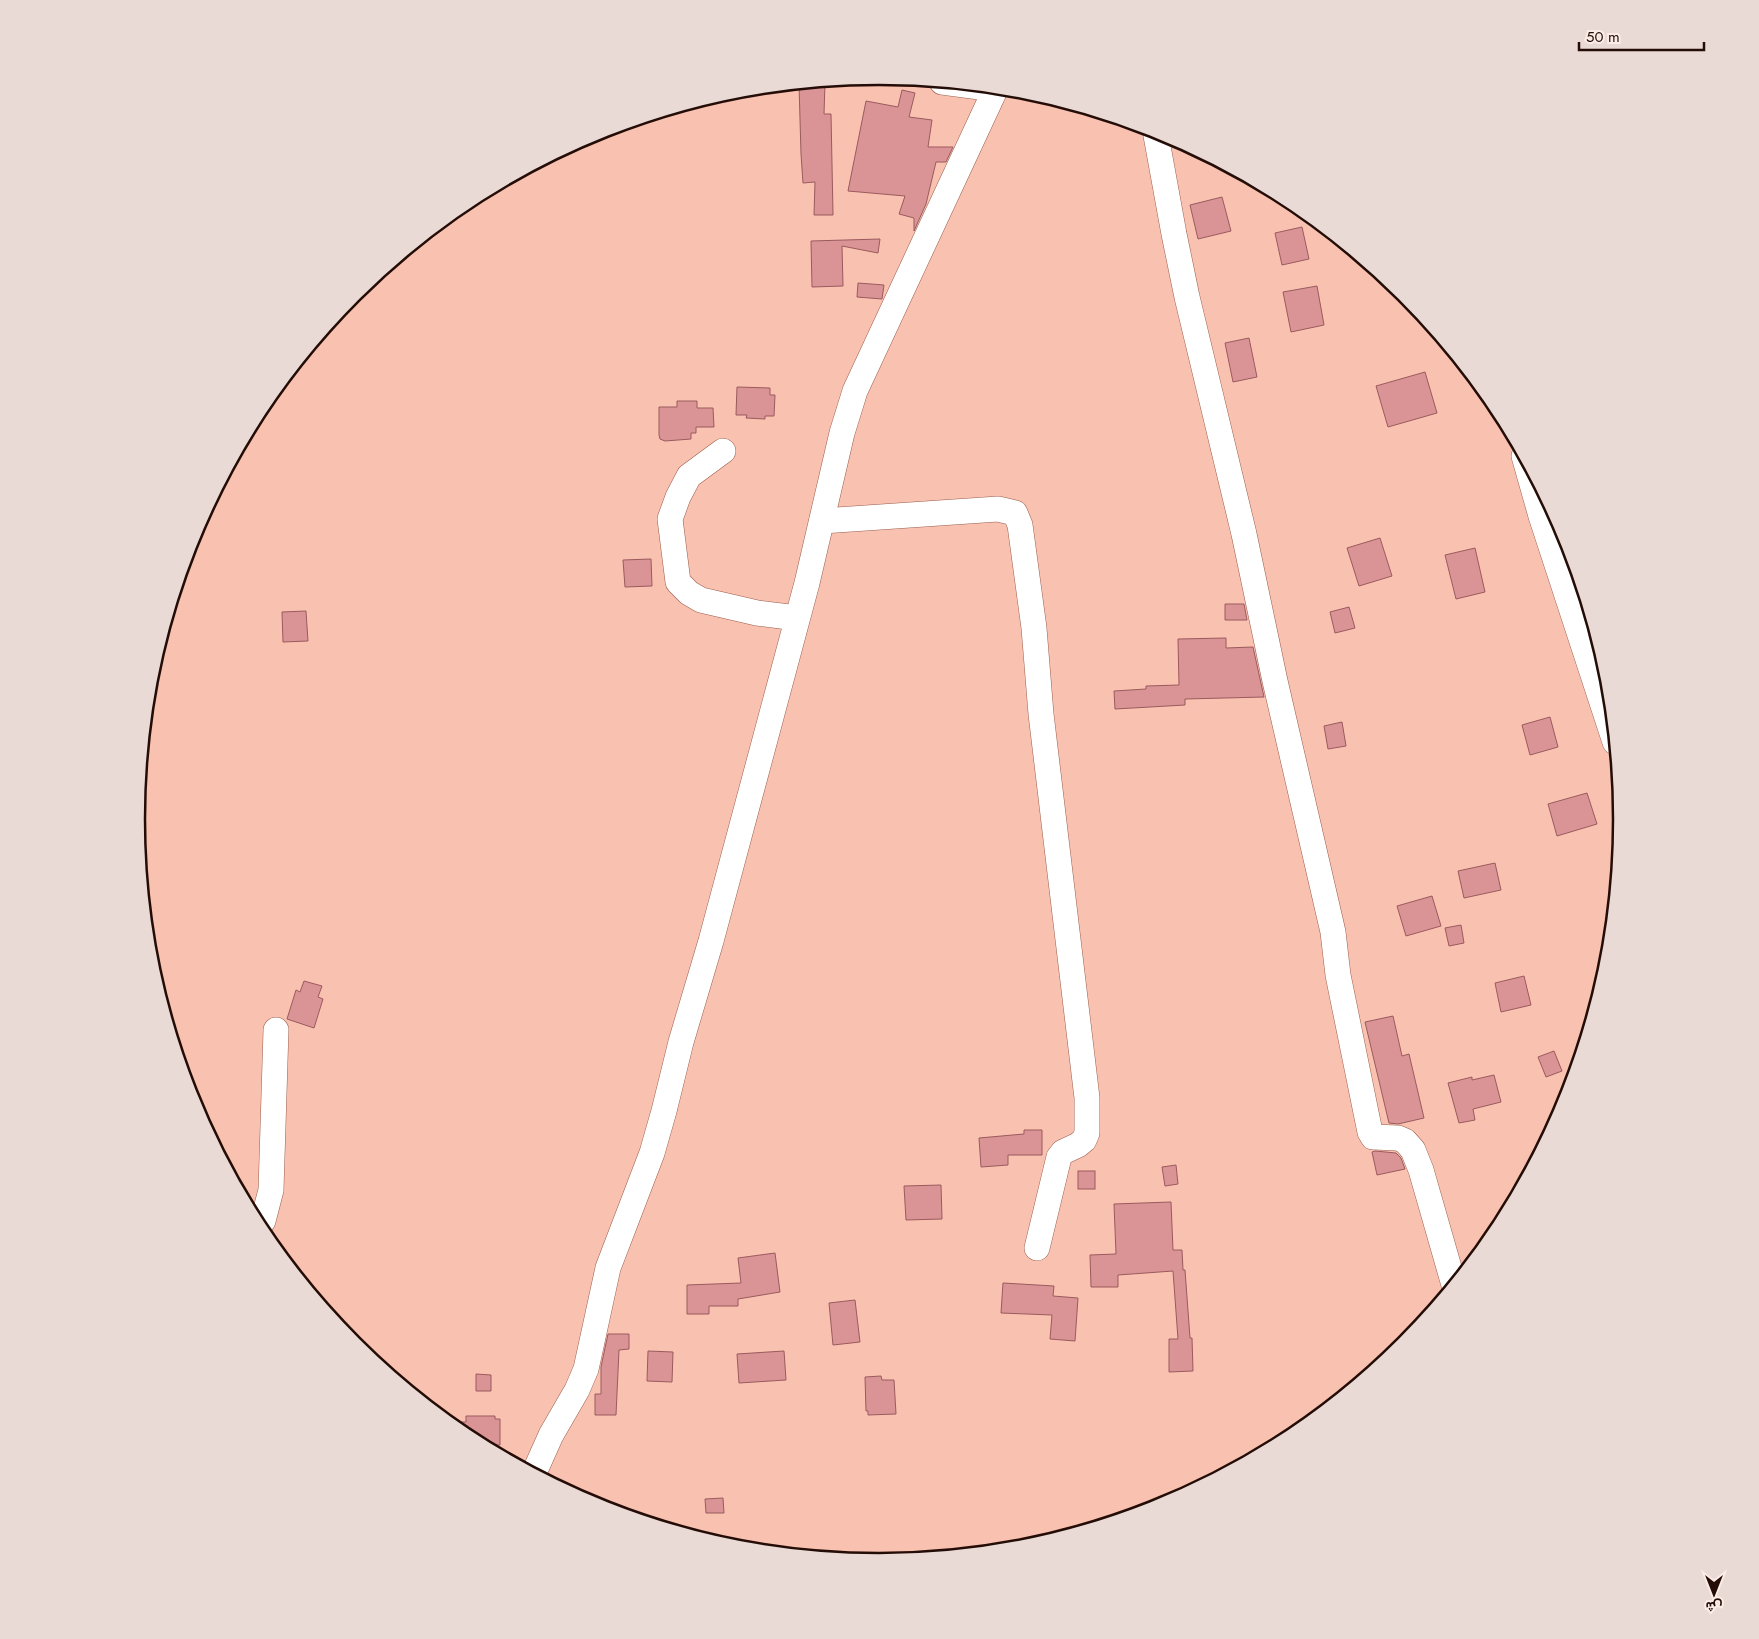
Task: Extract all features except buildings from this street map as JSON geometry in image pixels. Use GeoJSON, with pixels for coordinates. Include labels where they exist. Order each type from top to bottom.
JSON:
{"type":"FeatureCollection","features":[{"type":"Feature","properties":{"kind":"street"},"geometry":{"type":"LineString","coordinates":[[536,1468],[551,1435],[577,1390],[586,1370],[608,1268],[652,1153],[681,1042],[711,941],[797,618],[842,433],[855,391],[992,94]]}},
{"type":"Feature","properties":{"kind":"street"},"geometry":{"type":"LineString","coordinates":[[1157,139],[1185,288],[1240,515],[1275,681],[1333,932],[1338,975],[1370,1132],[1373,1137],[1403,1140],[1412,1150],[1421,1170],[1452,1279]]}},
{"type":"Feature","properties":{"kind":"street"},"geometry":{"type":"LineString","coordinates":[[724,451],[689,476],[678,497],[670,519],[678,582],[689,593],[701,600],[757,613],[797,618]]}},
{"type":"Feature","properties":{"kind":"street"},"geometry":{"type":"LineString","coordinates":[[1531,482],[1607,717]]}},
{"type":"Feature","properties":{"kind":"street"},"geometry":{"type":"LineString","coordinates":[[822,521],[998,510],[1015,513],[1020,525],[1034,628],[1041,714],[1078,1016],[1088,1119],[1087,1134],[1084,1140],[1063,1152],[1059,1157],[1037,1248]]}},
{"type":"Feature","properties":{"kind":"street"},"geometry":{"type":"LineString","coordinates":[[263,1219],[271,1190],[276,1030]]}}]}
